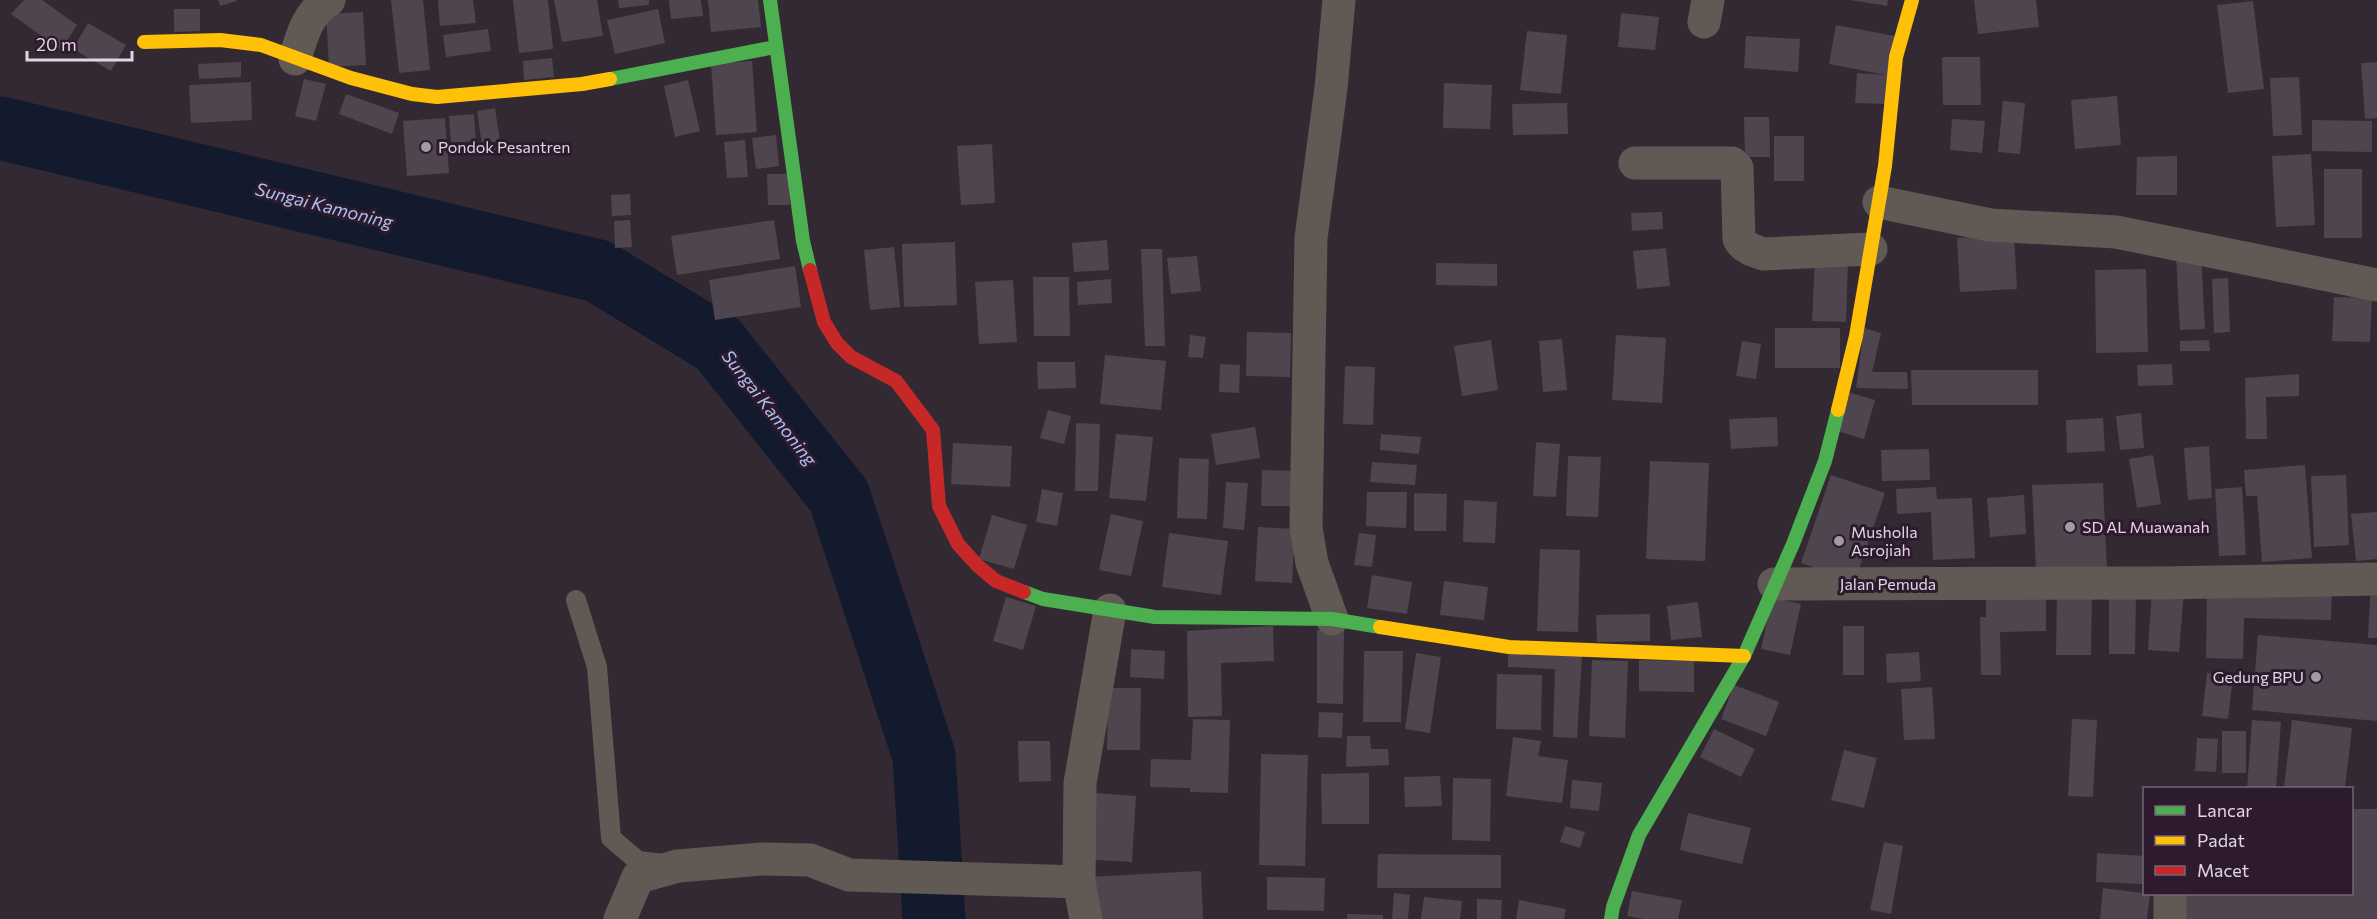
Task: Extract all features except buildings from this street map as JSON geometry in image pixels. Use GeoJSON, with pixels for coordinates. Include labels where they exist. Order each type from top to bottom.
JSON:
{"type":"FeatureCollection","features":[{"type":"Feature","properties":{"kind":"street"},"geometry":{"type":"LineString","coordinates":[[295,59],[312,13],[328,0]]}},
{"type":"Feature","properties":{"kind":"street"},"geometry":{"type":"LineString","coordinates":[[770,0],[803,241],[824,322],[837,343],[851,357],[896,381],[933,430],[939,506],[958,544],[978,566],[996,581],[1043,600],[1155,617],[1332,619],[1509,647],[1744,656]]}},
{"type":"Feature","properties":{"kind":"street"},"geometry":{"type":"LineString","coordinates":[[1332,619],[1312,563],[1306,528],[1311,238],[1331,88],[1339,0]]}},
{"type":"Feature","properties":{"kind":"street"},"geometry":{"type":"LineString","coordinates":[[1611,919],[1613,907],[1639,835],[1744,656],[1793,544],[1825,461],[1856,336],[1885,166],[1896,57],[1912,0]]}},
{"type":"Feature","properties":{"kind":"street"},"geometry":{"type":"LineString","coordinates":[[144,42],[220,40],[261,45],[295,59],[392,89],[437,97],[582,84],[775,47]]}},
{"type":"Feature","properties":{"kind":"street"},"geometry":{"type":"LineString","coordinates":[[1635,163],[1732,163],[1737,168],[1739,239],[1745,247],[1755,252],[1764,254],[1871,249]]}},
{"type":"Feature","properties":{"kind":"street"},"geometry":{"type":"LineString","coordinates":[[1879,202],[1990,225],[2116,232],[2377,285]]}},
{"type":"Feature","properties":{"kind":"street","name":"Jalan Pemuda"},"geometry":{"type":"LineString","coordinates":[[1774,584],[2160,583],[2377,579]]}},
{"type":"Feature","properties":{"kind":"street"},"geometry":{"type":"LineString","coordinates":[[1086,919],[1078,882],[1080,783],[1110,610]]}},
{"type":"Feature","properties":{"kind":"street"},"geometry":{"type":"LineString","coordinates":[[620,919],[638,877],[678,866],[762,859],[810,860],[849,875],[1078,882]]}},
{"type":"Feature","properties":{"kind":"street"},"geometry":{"type":"LineString","coordinates":[[2170,895],[2170,919]]}},
{"type":"Feature","properties":{"kind":"lane"},"geometry":{"type":"LineString","coordinates":[[576,600],[597,667],[611,838],[638,861],[678,866]]}},
{"type":"Feature","properties":{"kind":"waterway","name":"Sungai Kamoning"},"geometry":{"type":"LineString","coordinates":[[0,128],[598,271],[718,344],[839,496],[924,756],[934,919]]}},
{"type":"Feature","properties":{"kind":"traffic: fast"},"geometry":{"type":"LineString","coordinates":[[770,0],[803,241],[810,270]]}},
{"type":"Feature","properties":{"kind":"traffic: fast"},"geometry":{"type":"LineString","coordinates":[[610,79],[775,47]]}},
{"type":"Feature","properties":{"kind":"traffic: fast"},"geometry":{"type":"LineString","coordinates":[[1611,919],[1613,907],[1639,835],[1744,656],[1793,544],[1825,461],[1838,410]]}},
{"type":"Feature","properties":{"kind":"traffic: fast"},"geometry":{"type":"LineString","coordinates":[[1024,592],[1043,599],[1155,617],[1332,619],[1380,627]]}},
{"type":"Feature","properties":{"kind":"traffic: slow"},"geometry":{"type":"LineString","coordinates":[[1838,410],[1856,336],[1885,166],[1896,57],[1912,0]]}},
{"type":"Feature","properties":{"kind":"traffic: slow"},"geometry":{"type":"LineString","coordinates":[[144,42],[220,40],[261,45],[351,78],[412,94],[437,97],[582,84],[610,79]]}},
{"type":"Feature","properties":{"kind":"traffic: slow"},"geometry":{"type":"LineString","coordinates":[[1380,627],[1509,647],[1744,656]]}},
{"type":"Feature","properties":{"kind":"traffic: jam"},"geometry":{"type":"LineString","coordinates":[[810,270],[824,322],[837,343],[851,357],[896,381],[933,430],[939,506],[958,544],[978,566],[996,581],[1024,592]]}},
{"type":"Feature","properties":{"kind":"place","name":"Pondok Pesantren"},"geometry":{"type":"Point","coordinates":[426,147]}},
{"type":"Feature","properties":{"kind":"place","name":"SD AL Muawanah"},"geometry":{"type":"Point","coordinates":[2070,527]}},
{"type":"Feature","properties":{"kind":"place","name":"Musholla Asrojiah"},"geometry":{"type":"Point","coordinates":[1839,541]}},
{"type":"Feature","properties":{"kind":"place","name":"Gedung BPU"},"geometry":{"type":"Point","coordinates":[2316,677]}}]}
